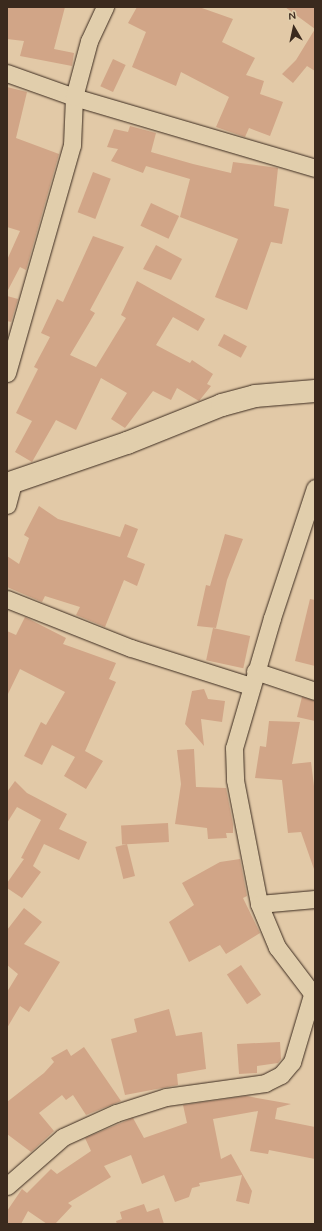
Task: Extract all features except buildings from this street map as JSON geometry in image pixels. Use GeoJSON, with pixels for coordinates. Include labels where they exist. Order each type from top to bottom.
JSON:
{"type":"FeatureCollection","features":[{"type":"Feature","properties":{"kind":"street"},"geometry":{"type":"LineString","coordinates":[[7,373],[72,145],[74,97],[88,41],[105,7]]}},
{"type":"Feature","properties":{"kind":"street"},"geometry":{"type":"LineString","coordinates":[[7,73],[74,97],[315,168]]}},
{"type":"Feature","properties":{"kind":"street"},"geometry":{"type":"LineString","coordinates":[[7,505],[10,483],[222,405],[255,396],[315,391]]}},
{"type":"Feature","properties":{"kind":"street"},"geometry":{"type":"LineString","coordinates":[[7,1186],[63,1137],[116,1112],[166,1097],[265,1083],[281,1075],[292,1062],[314,996],[277,947],[259,904],[235,780],[234,748],[253,678],[315,488]]}},
{"type":"Feature","properties":{"kind":"street"},"geometry":{"type":"LineString","coordinates":[[7,600],[131,648],[253,678],[315,691]]}},
{"type":"Feature","properties":{"kind":"street"},"geometry":{"type":"LineString","coordinates":[[259,904],[315,899]]}}]}
